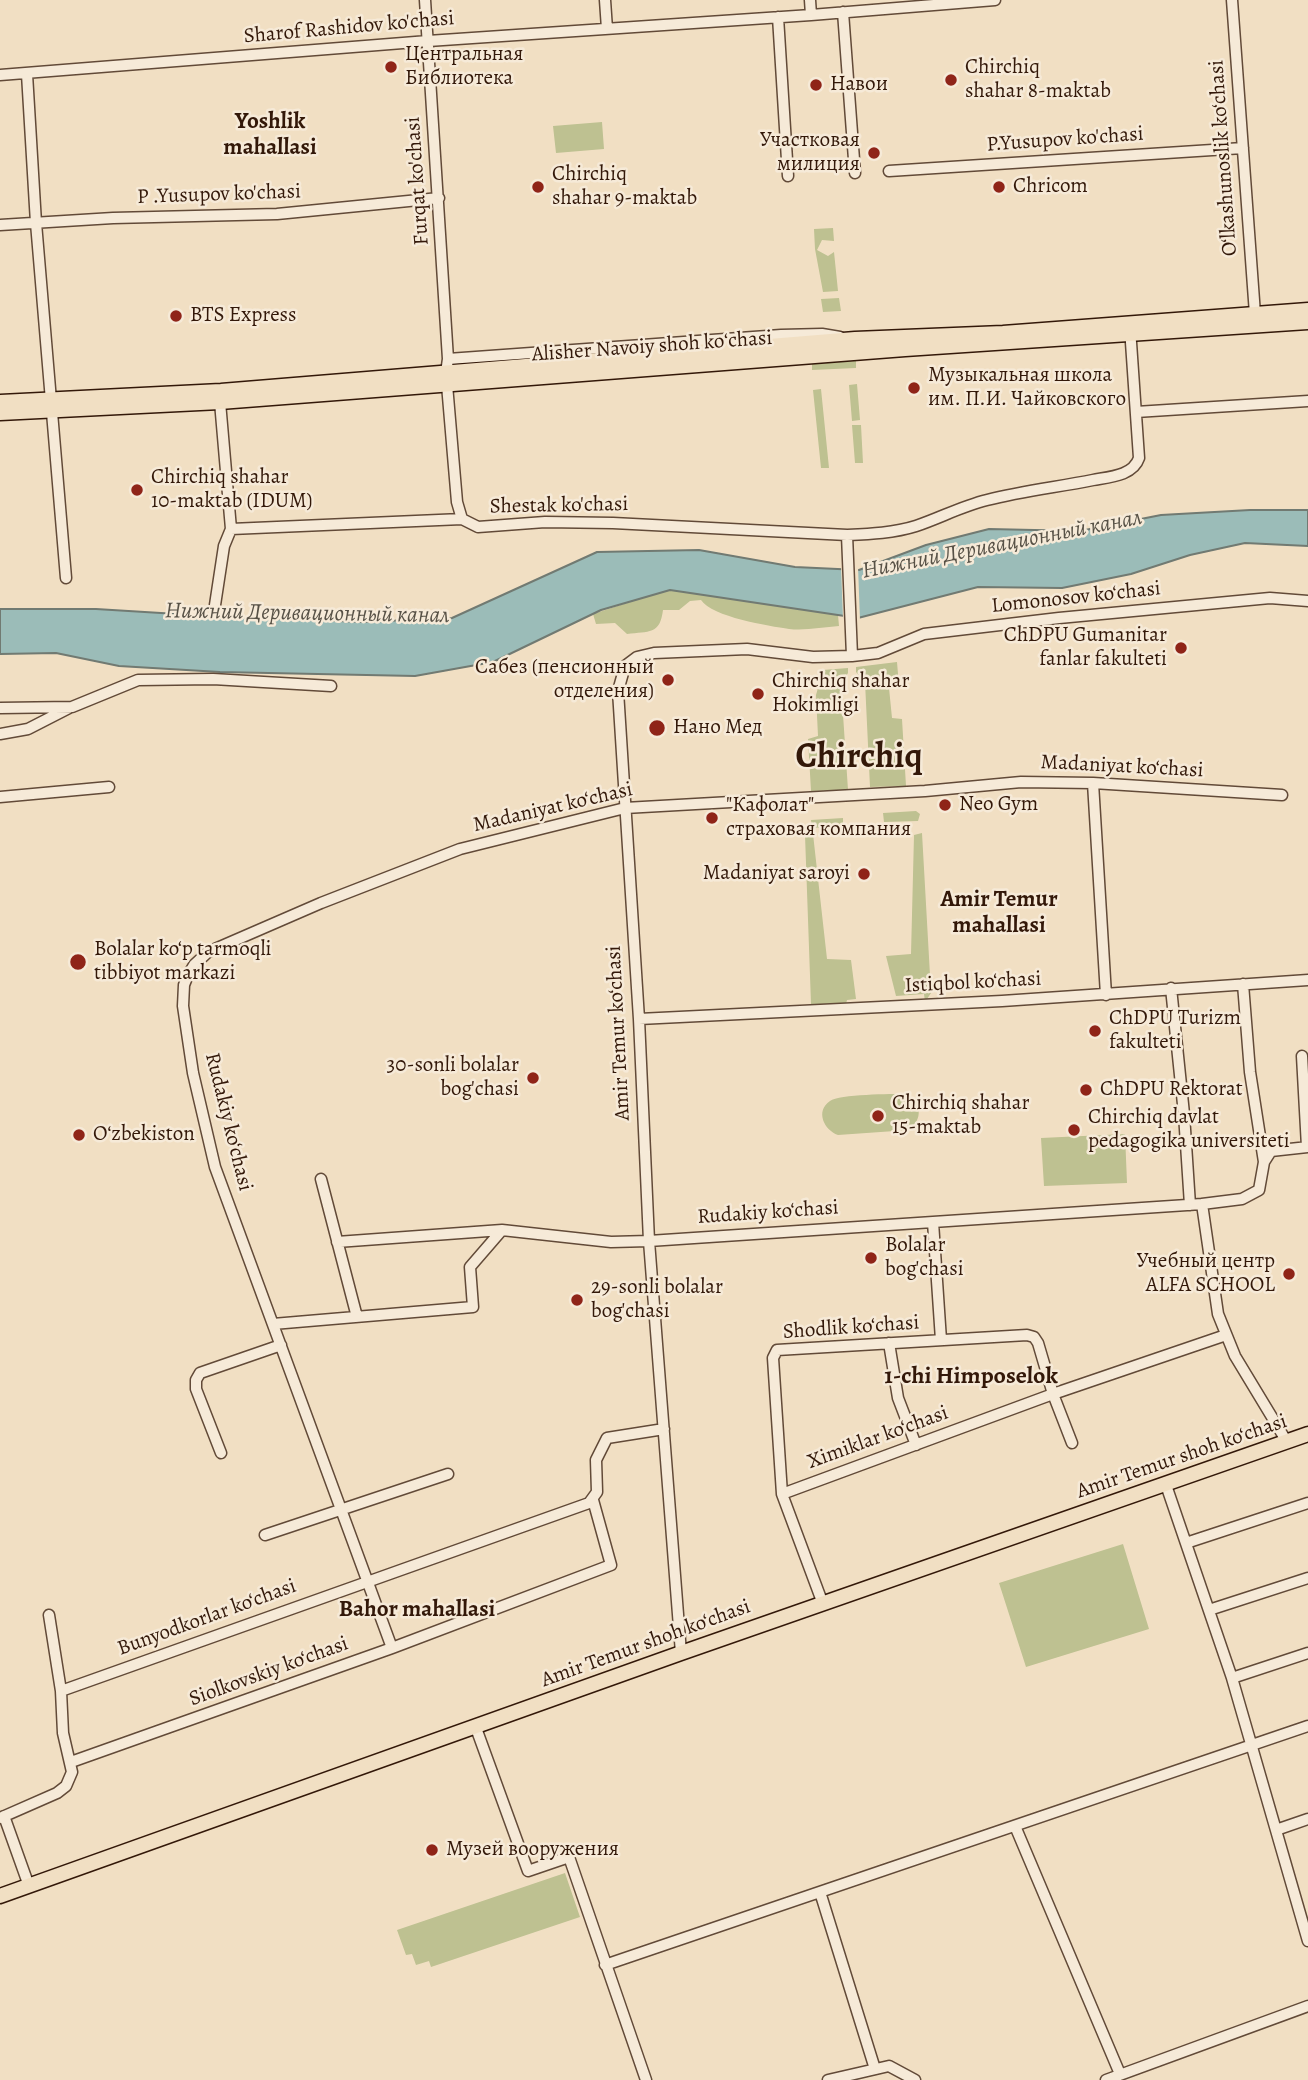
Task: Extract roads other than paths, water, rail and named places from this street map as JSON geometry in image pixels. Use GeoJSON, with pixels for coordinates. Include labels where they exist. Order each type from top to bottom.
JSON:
{"type":"FeatureCollection","features":[{"type":"Feature","properties":{"kind":"main road","name":"Alisher Navoiy shoh koʻchasi"},"geometry":{"type":"LineString","coordinates":[[0,402],[220,402],[448,372],[1130,328],[1308,310]]}},
{"type":"Feature","properties":{"kind":"main road","name":"Alisher Navoiy shoh koʻchasi"},"geometry":{"type":"LineString","coordinates":[[0,413],[51,404],[855,339],[1308,322]]}},
{"type":"Feature","properties":{"kind":"main road","name":"Amir Temur shoh ko‘chasi"},"geometry":{"type":"LineString","coordinates":[[0,1896],[681,1653],[1308,1434]]}},
{"type":"Feature","properties":{"kind":"street","name":"Furqat ko'chasi"},"geometry":{"type":"LineString","coordinates":[[425,0],[457,502],[462,519]]}},
{"type":"Feature","properties":{"kind":"street"},"geometry":{"type":"LineString","coordinates":[[605,0],[607,29]]}},
{"type":"Feature","properties":{"kind":"street"},"geometry":{"type":"LineString","coordinates":[[810,0],[811,15]]}},
{"type":"Feature","properties":{"kind":"street","name":"Sharof Rashidov ko'chasi"},"geometry":{"type":"LineString","coordinates":[[0,75],[995,0]]}},
{"type":"Feature","properties":{"kind":"street","name":"O‘lkashunoslik ko‘chasi"},"geometry":{"type":"LineString","coordinates":[[1232,0],[1255,314]]}},
{"type":"Feature","properties":{"kind":"street"},"geometry":{"type":"LineString","coordinates":[[843,12],[855,173]]}},
{"type":"Feature","properties":{"kind":"street"},"geometry":{"type":"LineString","coordinates":[[778,18],[788,176]]}},
{"type":"Feature","properties":{"kind":"street"},"geometry":{"type":"LineString","coordinates":[[27,74],[36,223],[66,578]]}},
{"type":"Feature","properties":{"kind":"street","name":"P.Yusupov ko'chasi"},"geometry":{"type":"LineString","coordinates":[[889,171],[1243,148]]}},
{"type":"Feature","properties":{"kind":"street","name":"P .Yusupov ko'chasi"},"geometry":{"type":"LineString","coordinates":[[0,225],[113,218],[277,214],[439,198]]}},
{"type":"Feature","properties":{"kind":"street","name":"Shestak ko'chasi"},"geometry":{"type":"LineString","coordinates":[[231,529],[462,519],[478,527],[545,522],[613,523],[847,535],[882,533],[916,526],[988,499],[1103,478],[1131,470],[1139,457],[1130,328]]}},
{"type":"Feature","properties":{"kind":"street"},"geometry":{"type":"LineString","coordinates":[[1136,412],[1308,401]]}},
{"type":"Feature","properties":{"kind":"street"},"geometry":{"type":"LineString","coordinates":[[215,605],[223,546],[231,529],[220,402]]}},
{"type":"Feature","properties":{"kind":"street"},"geometry":{"type":"LineString","coordinates":[[847,535],[852,656]]}},
{"type":"Feature","properties":{"kind":"street","name":"Lomonosov ko‘chasi"},"geometry":{"type":"LineString","coordinates":[[852,656],[878,653],[924,634],[1258,599],[1308,600]]}},
{"type":"Feature","properties":{"kind":"street","name":"Amir Temur ko‘chasi"},"geometry":{"type":"LineString","coordinates":[[681,1653],[649,1241],[639,1019],[618,691],[625,666],[644,654],[747,649],[813,657],[852,656]]}},
{"type":"Feature","properties":{"kind":"street"},"geometry":{"type":"LineString","coordinates":[[0,734],[28,729],[72,706],[138,680],[213,679],[331,686]]}},
{"type":"Feature","properties":{"kind":"street"},"geometry":{"type":"LineString","coordinates":[[0,708],[72,706]]}},
{"type":"Feature","properties":{"kind":"street","name":"Madaniyat ko‘chasi"},"geometry":{"type":"LineString","coordinates":[[183,1006],[184,985],[194,965],[208,952],[227,943],[460,849],[625,808],[925,791],[1021,782],[1093,783],[1282,795]]}},
{"type":"Feature","properties":{"kind":"street"},"geometry":{"type":"LineString","coordinates":[[1093,783],[1106,995]]}},
{"type":"Feature","properties":{"kind":"street"},"geometry":{"type":"LineString","coordinates":[[0,797],[109,787]]}},
{"type":"Feature","properties":{"kind":"street","name":"Istiqbol ko‘chasi"},"geometry":{"type":"LineString","coordinates":[[639,1019],[1106,995],[1171,988],[1308,980]]}},
{"type":"Feature","properties":{"kind":"street"},"geometry":{"type":"LineString","coordinates":[[1244,984],[1250,1072],[1264,1162]]}},
{"type":"Feature","properties":{"kind":"street"},"geometry":{"type":"LineString","coordinates":[[1171,988],[1190,1205]]}},
{"type":"Feature","properties":{"kind":"street","name":"Rudakiy ko‘chasi"},"geometry":{"type":"LineString","coordinates":[[183,1006],[193,1073],[215,1167],[273,1324]]}},
{"type":"Feature","properties":{"kind":"street"},"geometry":{"type":"LineString","coordinates":[[1264,1162],[1268,1154],[1275,1149],[1307,1147],[1302,1056]]}},
{"type":"Feature","properties":{"kind":"street","name":"Rudakiy ko‘chasi"},"geometry":{"type":"LineString","coordinates":[[337,1242],[502,1230],[611,1242],[649,1241],[1202,1204],[1242,1199],[1255,1193],[1259,1190],[1264,1162]]}},
{"type":"Feature","properties":{"kind":"street"},"geometry":{"type":"LineString","coordinates":[[321,1179],[357,1317]]}},
{"type":"Feature","properties":{"kind":"street"},"geometry":{"type":"LineString","coordinates":[[1202,1204],[1218,1314],[1235,1356],[1287,1442]]}},
{"type":"Feature","properties":{"kind":"street"},"geometry":{"type":"LineString","coordinates":[[933,1222],[941,1340]]}},
{"type":"Feature","properties":{"kind":"street"},"geometry":{"type":"LineString","coordinates":[[392,1648],[273,1324],[472,1307],[470,1266],[502,1230]]}},
{"type":"Feature","properties":{"kind":"street","name":"Shodlik ko‘chasi"},"geometry":{"type":"LineString","coordinates":[[824,1604],[782,1494],[773,1358],[777,1350],[1027,1335],[1034,1337],[1072,1443]]}},
{"type":"Feature","properties":{"kind":"street","name":"Ximiklar ko‘chasi"},"geometry":{"type":"LineString","coordinates":[[782,1494],[1053,1394],[1226,1335]]}},
{"type":"Feature","properties":{"kind":"street"},"geometry":{"type":"LineString","coordinates":[[889,1343],[898,1398],[916,1445]]}},
{"type":"Feature","properties":{"kind":"street"},"geometry":{"type":"LineString","coordinates":[[221,1453],[196,1389],[196,1380],[201,1373],[281,1345]]}},
{"type":"Feature","properties":{"kind":"street"},"geometry":{"type":"LineString","coordinates":[[593,1500],[597,1492],[597,1460],[607,1438],[663,1429]]}},
{"type":"Feature","properties":{"kind":"street"},"geometry":{"type":"LineString","coordinates":[[265,1535],[448,1474]]}},
{"type":"Feature","properties":{"kind":"street"},"geometry":{"type":"LineString","coordinates":[[1166,1485],[1232,1678],[1276,1830],[1305,1914],[1308,1941]]}},
{"type":"Feature","properties":{"kind":"street","name":"Bunyodkorlar ko‘chasi"},"geometry":{"type":"LineString","coordinates":[[61,1691],[593,1500]]}},
{"type":"Feature","properties":{"kind":"street","name":"Siolkovskiy ko‘chasi"},"geometry":{"type":"LineString","coordinates":[[71,1762],[392,1648],[611,1565],[593,1500]]}},
{"type":"Feature","properties":{"kind":"street"},"geometry":{"type":"LineString","coordinates":[[1186,1543],[1308,1503]]}},
{"type":"Feature","properties":{"kind":"street"},"geometry":{"type":"LineString","coordinates":[[1209,1610],[1308,1578]]}},
{"type":"Feature","properties":{"kind":"street"},"geometry":{"type":"LineString","coordinates":[[29,1886],[2,1817],[57,1793],[72,1772],[63,1733],[61,1691],[49,1615]]}},
{"type":"Feature","properties":{"kind":"street"},"geometry":{"type":"LineString","coordinates":[[1232,1678],[1308,1653]]}},
{"type":"Feature","properties":{"kind":"street"},"geometry":{"type":"LineString","coordinates":[[605,1965],[1308,1726]]}},
{"type":"Feature","properties":{"kind":"street"},"geometry":{"type":"LineString","coordinates":[[476,1728],[528,1871],[569,1857],[646,2080]]}},
{"type":"Feature","properties":{"kind":"street"},"geometry":{"type":"LineString","coordinates":[[1276,1830],[1308,1819]]}},
{"type":"Feature","properties":{"kind":"street"},"geometry":{"type":"LineString","coordinates":[[1015,1826],[1120,2074]]}},
{"type":"Feature","properties":{"kind":"street"},"geometry":{"type":"LineString","coordinates":[[820,1892],[875,2069]]}},
{"type":"Feature","properties":{"kind":"street"},"geometry":{"type":"LineString","coordinates":[[1106,2080],[1308,2006]]}},
{"type":"Feature","properties":{"kind":"street"},"geometry":{"type":"LineString","coordinates":[[828,2080],[889,2066],[915,2080]]}},
{"type":"Feature","properties":{"kind":"water","name":"Нижний Деривационный канал"},"geometry":{"type":"Polygon","coordinates":[[[1308,510],[1308,546],[1245,543],[1190,555],[1131,574],[1062,588],[978,587],[858,618],[670,590],[601,610],[493,662],[415,676],[220,672],[119,666],[56,653],[0,654],[0,609],[96,609],[365,622],[452,618],[597,552],[699,550],[795,567],[859,570],[926,545],[989,529],[1080,531],[1161,515],[1308,510]]]}},
{"type":"Feature","properties":{"kind":"place","name":"Центральная Библиотека"},"geometry":{"type":"Point","coordinates":[391,67]}},
{"type":"Feature","properties":{"kind":"place","name":"Chirchiq shahar 8-maktab"},"geometry":{"type":"Point","coordinates":[951,80]}},
{"type":"Feature","properties":{"kind":"place","name":"Навои"},"geometry":{"type":"Point","coordinates":[816,85]}},
{"type":"Feature","properties":{"kind":"place","name":"Участковая милиция"},"geometry":{"type":"Point","coordinates":[874,153]}},
{"type":"Feature","properties":{"kind":"place","name":"Chirchiq shahar 9-maktab"},"geometry":{"type":"Point","coordinates":[538,187]}},
{"type":"Feature","properties":{"kind":"place","name":"Chricom"},"geometry":{"type":"Point","coordinates":[999,187]}},
{"type":"Feature","properties":{"kind":"place","name":"BTS Express"},"geometry":{"type":"Point","coordinates":[176,316]}},
{"type":"Feature","properties":{"kind":"place","name":"Музыкальная школа им. П.И. Чайковского"},"geometry":{"type":"Point","coordinates":[914,388]}},
{"type":"Feature","properties":{"kind":"place","name":"Chirchiq shahar 10-maktab (IDUM)"},"geometry":{"type":"Point","coordinates":[137,490]}},
{"type":"Feature","properties":{"kind":"place","name":"ChDPU Gumanitar fanlar fakulteti"},"geometry":{"type":"Point","coordinates":[1181,648]}},
{"type":"Feature","properties":{"kind":"place","name":"Сабез (пенсионный отделения)"},"geometry":{"type":"Point","coordinates":[668,680]}},
{"type":"Feature","properties":{"kind":"place","name":"Chirchiq shahar Hokimligi"},"geometry":{"type":"Point","coordinates":[758,694]}},
{"type":"Feature","properties":{"kind":"place","name":"Нано Мед"},"geometry":{"type":"Point","coordinates":[657,728]}},
{"type":"Feature","properties":{"kind":"place","name":"Neo Gym"},"geometry":{"type":"Point","coordinates":[945,805]}},
{"type":"Feature","properties":{"kind":"place","name":"\"Кафолат\" страховая компания"},"geometry":{"type":"Point","coordinates":[712,818]}},
{"type":"Feature","properties":{"kind":"place","name":"Madaniyat saroyi"},"geometry":{"type":"Point","coordinates":[864,874]}},
{"type":"Feature","properties":{"kind":"place","name":"Bolalar ko‘p tarmoqli tibbiyot markazi"},"geometry":{"type":"Point","coordinates":[78,962]}},
{"type":"Feature","properties":{"kind":"place","name":"ChDPU Turizm fakulteti"},"geometry":{"type":"Point","coordinates":[1095,1031]}},
{"type":"Feature","properties":{"kind":"place","name":"30-sonli bolalar bog'chasi"},"geometry":{"type":"Point","coordinates":[533,1078]}},
{"type":"Feature","properties":{"kind":"place","name":"ChDPU Rektorat"},"geometry":{"type":"Point","coordinates":[1086,1090]}},
{"type":"Feature","properties":{"kind":"place","name":"Chirchiq shahar 15-maktab"},"geometry":{"type":"Point","coordinates":[878,1116]}},
{"type":"Feature","properties":{"kind":"place","name":"Chirchiq davlat pedagogika universiteti"},"geometry":{"type":"Point","coordinates":[1074,1130]}},
{"type":"Feature","properties":{"kind":"place","name":"Oʻzbekiston"},"geometry":{"type":"Point","coordinates":[79,1135]}},
{"type":"Feature","properties":{"kind":"place","name":"Bolalar bog'chasi"},"geometry":{"type":"Point","coordinates":[871,1258]}},
{"type":"Feature","properties":{"kind":"place","name":"Учебный центр ALFA SCHOOL"},"geometry":{"type":"Point","coordinates":[1289,1274]}},
{"type":"Feature","properties":{"kind":"place","name":"29-sonli bolalar bog'chasi"},"geometry":{"type":"Point","coordinates":[577,1300]}},
{"type":"Feature","properties":{"kind":"place","name":"Музей вооружения"},"geometry":{"type":"Point","coordinates":[432,1850]}},
{"type":"Feature","properties":{"kind":"district","name":"Yoshlik mahallasi"},"geometry":{"type":"Point","coordinates":[270,135]}},
{"type":"Feature","properties":{"kind":"district","name":"Chirchiq"},"geometry":{"type":"Point","coordinates":[859,758]}},
{"type":"Feature","properties":{"kind":"district","name":"Amir Temur mahallasi"},"geometry":{"type":"Point","coordinates":[999,913]}},
{"type":"Feature","properties":{"kind":"district","name":"1-chi Himposelok"},"geometry":{"type":"Point","coordinates":[971,1377]}},
{"type":"Feature","properties":{"kind":"district","name":"Bahor mahallasi"},"geometry":{"type":"Point","coordinates":[417,1610]}}]}
